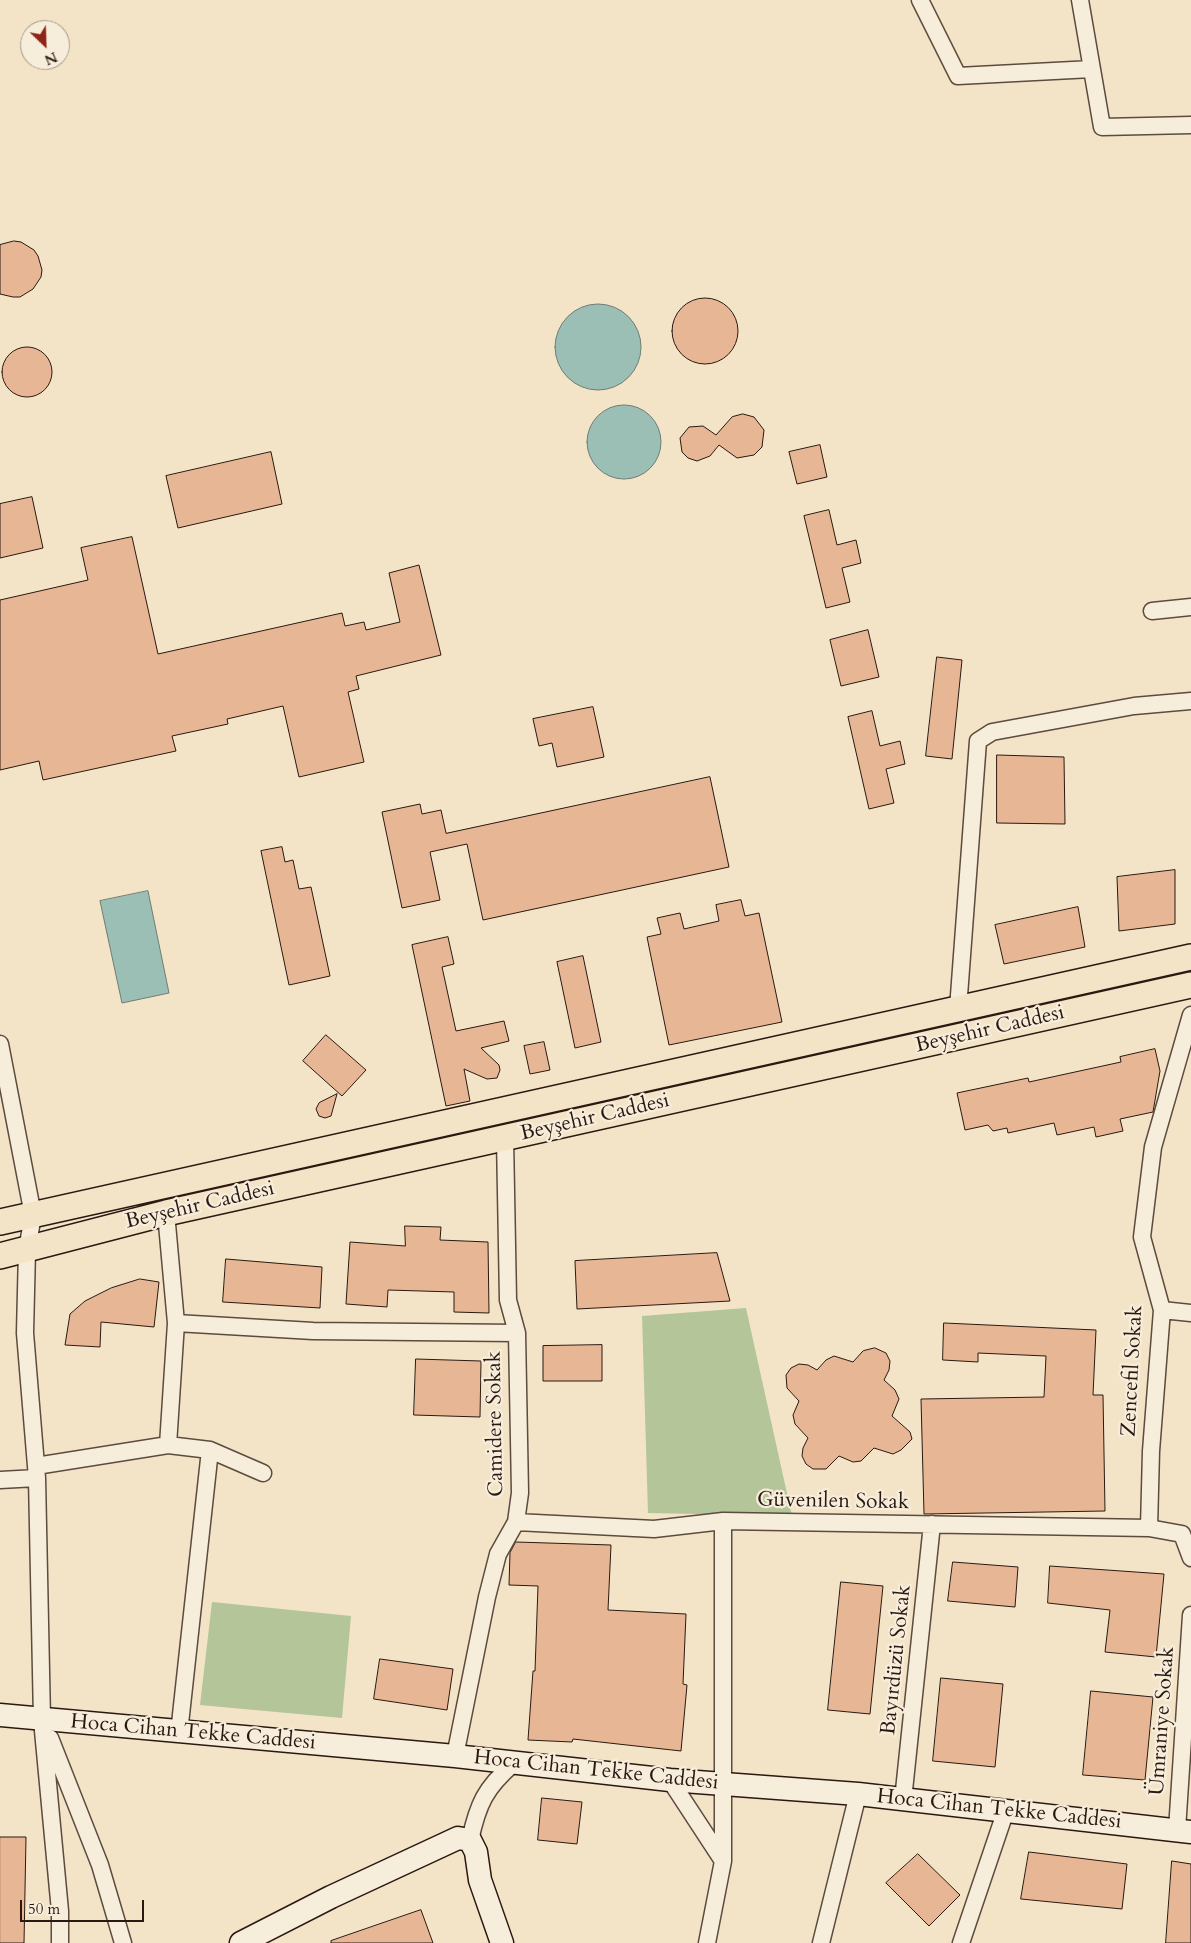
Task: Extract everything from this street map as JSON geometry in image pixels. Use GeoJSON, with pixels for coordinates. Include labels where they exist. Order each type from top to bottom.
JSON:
{"type":"FeatureCollection","features":[{"type":"Feature","properties":{"kind":"main road","name":"Beyşehir Caddesi"},"geometry":{"type":"LineString","coordinates":[[0,1222],[1191,957]]}},
{"type":"Feature","properties":{"kind":"main road","name":"Beyşehir Caddesi"},"geometry":{"type":"LineString","coordinates":[[0,1256],[166,1212],[1191,985]]}},
{"type":"Feature","properties":{"kind":"street"},"geometry":{"type":"LineString","coordinates":[[920,0],[958,76],[1092,70]]}},
{"type":"Feature","properties":{"kind":"street"},"geometry":{"type":"LineString","coordinates":[[1080,0],[1102,127],[1191,125]]}},
{"type":"Feature","properties":{"kind":"street"},"geometry":{"type":"LineString","coordinates":[[1152,611],[1191,607]]}},
{"type":"Feature","properties":{"kind":"street"},"geometry":{"type":"LineString","coordinates":[[958,1009],[978,741],[992,732],[1134,706],[1191,701]]}},
{"type":"Feature","properties":{"kind":"street","name":"Zencefil Sokak"},"geometry":{"type":"LineString","coordinates":[[1149,1528],[1151,1451],[1162,1310],[1142,1237],[1153,1147],[1191,1015]]}},
{"type":"Feature","properties":{"kind":"street"},"geometry":{"type":"LineString","coordinates":[[0,1044],[33,1215],[27,1250],[25,1332],[37,1472],[42,1720],[60,1910],[60,1943]]}},
{"type":"Feature","properties":{"kind":"street"},"geometry":{"type":"LineString","coordinates":[[505,1138],[508,1300],[516,1334]]}},
{"type":"Feature","properties":{"kind":"street"},"geometry":{"type":"LineString","coordinates":[[166,1212],[176,1323],[168,1445]]}},
{"type":"Feature","properties":{"kind":"street"},"geometry":{"type":"LineString","coordinates":[[1162,1310],[1191,1313]]}},
{"type":"Feature","properties":{"kind":"street","name":"Camidere Sokak"},"geometry":{"type":"LineString","coordinates":[[176,1323],[313,1331],[516,1334],[520,1493],[516,1522],[498,1554],[455,1756]]}},
{"type":"Feature","properties":{"kind":"street"},"geometry":{"type":"LineString","coordinates":[[0,1480],[168,1445],[210,1450],[263,1472]]}},
{"type":"Feature","properties":{"kind":"street"},"geometry":{"type":"LineString","coordinates":[[179,1733],[210,1450]]}},
{"type":"Feature","properties":{"kind":"street"},"geometry":{"type":"LineString","coordinates":[[707,1943],[723,1861],[723,1521]]}},
{"type":"Feature","properties":{"kind":"street","name":"Güvenilen Sokak"},"geometry":{"type":"LineString","coordinates":[[516,1522],[654,1529],[723,1521],[1149,1528]]}},
{"type":"Feature","properties":{"kind":"street","name":"Bayırdüzü Sokak"},"geometry":{"type":"LineString","coordinates":[[903,1800],[932,1524]]}},
{"type":"Feature","properties":{"kind":"street"},"geometry":{"type":"LineString","coordinates":[[1149,1528],[1182,1534],[1191,1558]]}},
{"type":"Feature","properties":{"kind":"street","name":"Ümraniye Sokak"},"geometry":{"type":"LineString","coordinates":[[1184,1831],[1191,1615]]}},
{"type":"Feature","properties":{"kind":"street","name":"Hoca Cihan Tekke Caddesi"},"geometry":{"type":"LineString","coordinates":[[0,1715],[179,1733],[455,1756],[670,1780],[858,1794],[1184,1831]]}},
{"type":"Feature","properties":{"kind":"street"},"geometry":{"type":"LineString","coordinates":[[42,1720],[100,1865],[124,1943]]}},
{"type":"Feature","properties":{"kind":"street"},"geometry":{"type":"LineString","coordinates":[[502,1943],[480,1880],[476,1852],[470,1840],[478,1806],[500,1775],[514,1763]]}},
{"type":"Feature","properties":{"kind":"street"},"geometry":{"type":"LineString","coordinates":[[670,1780],[723,1861]]}},
{"type":"Feature","properties":{"kind":"street"},"geometry":{"type":"LineString","coordinates":[[821,1943],[858,1794]]}},
{"type":"Feature","properties":{"kind":"street"},"geometry":{"type":"LineString","coordinates":[[961,1943],[1006,1810]]}},
{"type":"Feature","properties":{"kind":"street"},"geometry":{"type":"LineString","coordinates":[[248,1941],[331,1897],[458,1838],[470,1840]]}},
{"type":"Feature","properties":{"kind":"green space"},"geometry":{"type":"Polygon","coordinates":[[[746,1308],[792,1516],[648,1513],[642,1316],[746,1308]]]}},
{"type":"Feature","properties":{"kind":"green space"},"geometry":{"type":"Polygon","coordinates":[[[212,1602],[351,1616],[342,1718],[200,1705],[212,1602]]]}},
{"type":"Feature","properties":{"kind":"water"},"geometry":{"type":"Polygon","coordinates":[[[590,304],[606,304],[615,307],[629,316],[638,330],[641,347],[638,364],[629,378],[615,387],[606,390],[590,390],[574,383],[562,371],[555,355],[555,339],[562,323],[574,311],[590,304]]]}},
{"type":"Feature","properties":{"kind":"water"},"geometry":{"type":"Polygon","coordinates":[[[624,405],[638,408],[650,416],[658,428],[661,442],[658,456],[650,468],[638,476],[624,479],[610,476],[598,468],[590,456],[587,442],[590,428],[598,416],[610,408],[624,405]]]}},
{"type":"Feature","properties":{"kind":"water"},"geometry":{"type":"Polygon","coordinates":[[[148,891],[169,993],[122,1003],[100,901],[148,891]]]}},
{"type":"Feature","properties":{"kind":"building"},"geometry":{"type":"Polygon","coordinates":[[[14,241],[21,242],[34,250],[42,270],[41,277],[33,289],[20,297],[0,294],[0,245],[14,241]]]}},
{"type":"Feature","properties":{"kind":"building"},"geometry":{"type":"Polygon","coordinates":[[[705,298],[718,301],[728,308],[735,318],[738,331],[735,344],[728,354],[718,361],[705,364],[692,361],[682,354],[675,344],[672,331],[675,318],[682,308],[692,301],[705,298]]]}},
{"type":"Feature","properties":{"kind":"building"},"geometry":{"type":"Polygon","coordinates":[[[32,347],[45,354],[51,362],[51,382],[45,390],[37,396],[22,397],[9,390],[3,382],[2,367],[9,354],[17,348],[32,347]]]}},
{"type":"Feature","properties":{"kind":"building"},"geometry":{"type":"Polygon","coordinates":[[[743,414],[754,417],[764,430],[762,447],[754,455],[737,458],[719,445],[710,456],[697,461],[688,458],[682,452],[680,438],[689,427],[703,426],[716,435],[732,417],[743,414]]]}},
{"type":"Feature","properties":{"kind":"building"},"geometry":{"type":"Polygon","coordinates":[[[820,445],[827,477],[797,484],[789,452],[820,445]]]}},
{"type":"Feature","properties":{"kind":"building"},"geometry":{"type":"Polygon","coordinates":[[[271,452],[282,504],[178,528],[166,476],[271,452]]]}},
{"type":"Feature","properties":{"kind":"building"},"geometry":{"type":"Polygon","coordinates":[[[32,497],[43,548],[0,558],[0,504],[32,497]]]}},
{"type":"Feature","properties":{"kind":"building"},"geometry":{"type":"Polygon","coordinates":[[[829,510],[837,545],[856,540],[861,563],[842,568],[850,602],[826,608],[804,516],[829,510]]]}},
{"type":"Feature","properties":{"kind":"building"},"geometry":{"type":"Polygon","coordinates":[[[132,537],[158,654],[342,613],[345,626],[364,622],[366,630],[400,622],[389,573],[419,565],[441,655],[356,676],[359,689],[348,692],[364,762],[299,777],[283,706],[227,719],[228,724],[172,736],[176,751],[43,780],[39,761],[0,770],[0,600],[88,580],[81,548],[132,537]]]}},
{"type":"Feature","properties":{"kind":"building"},"geometry":{"type":"Polygon","coordinates":[[[868,630],[879,677],[841,686],[830,640],[868,630]]]}},
{"type":"Feature","properties":{"kind":"building"},"geometry":{"type":"Polygon","coordinates":[[[937,657],[962,660],[952,759],[926,756],[937,657]]]}},
{"type":"Feature","properties":{"kind":"building"},"geometry":{"type":"Polygon","coordinates":[[[593,707],[604,757],[557,767],[552,743],[539,746],[533,719],[593,707]]]}},
{"type":"Feature","properties":{"kind":"building"},"geometry":{"type":"Polygon","coordinates":[[[872,711],[880,746],[900,741],[905,764],[886,769],[894,803],[869,809],[848,717],[872,711]]]}},
{"type":"Feature","properties":{"kind":"building"},"geometry":{"type":"Polygon","coordinates":[[[997,755],[1064,757],[1065,824],[997,823],[997,755]]]}},
{"type":"Feature","properties":{"kind":"building"},"geometry":{"type":"Polygon","coordinates":[[[710,777],[729,867],[483,920],[467,844],[430,852],[440,900],[402,908],[382,812],[420,804],[422,814],[441,810],[446,833],[710,777]]]}},
{"type":"Feature","properties":{"kind":"building"},"geometry":{"type":"Polygon","coordinates":[[[282,847],[285,862],[293,860],[299,889],[311,887],[330,976],[289,985],[261,851],[282,847]]]}},
{"type":"Feature","properties":{"kind":"building"},"geometry":{"type":"Polygon","coordinates":[[[1175,870],[1175,924],[1119,931],[1117,877],[1175,870]]]}},
{"type":"Feature","properties":{"kind":"building"},"geometry":{"type":"Polygon","coordinates":[[[741,900],[745,916],[759,913],[782,1022],[669,1045],[647,937],[661,934],[657,918],[680,913],[684,929],[719,921],[716,905],[741,900]]]}},
{"type":"Feature","properties":{"kind":"building"},"geometry":{"type":"Polygon","coordinates":[[[1078,907],[1085,947],[1004,964],[995,925],[1078,907]]]}},
{"type":"Feature","properties":{"kind":"building"},"geometry":{"type":"Polygon","coordinates":[[[448,937],[454,964],[442,967],[456,1031],[504,1021],[509,1041],[481,1048],[499,1065],[500,1070],[497,1078],[487,1079],[464,1069],[470,1101],[446,1106],[412,945],[448,937]]]}},
{"type":"Feature","properties":{"kind":"building"},"geometry":{"type":"Polygon","coordinates":[[[583,956],[601,1042],[575,1048],[557,962],[583,956]]]}},
{"type":"Feature","properties":{"kind":"building"},"geometry":{"type":"Polygon","coordinates":[[[326,1035],[366,1070],[342,1096],[303,1061],[326,1035]]]}},
{"type":"Feature","properties":{"kind":"building"},"geometry":{"type":"Polygon","coordinates":[[[544,1042],[550,1070],[530,1074],[524,1046],[544,1042]]]}},
{"type":"Feature","properties":{"kind":"building"},"geometry":{"type":"Polygon","coordinates":[[[1155,1049],[1160,1071],[1153,1112],[1120,1119],[1123,1131],[1096,1137],[1094,1127],[1057,1135],[1054,1123],[1008,1133],[1007,1128],[993,1131],[988,1125],[965,1130],[957,1093],[1028,1078],[1029,1082],[1121,1062],[1120,1057],[1155,1049]]]}},
{"type":"Feature","properties":{"kind":"building"},"geometry":{"type":"Polygon","coordinates":[[[337,1094],[331,1116],[325,1118],[319,1116],[316,1109],[319,1103],[337,1094]]]}},
{"type":"Feature","properties":{"kind":"building"},"geometry":{"type":"Polygon","coordinates":[[[405,1226],[441,1227],[440,1240],[488,1242],[489,1313],[454,1312],[454,1292],[388,1290],[387,1307],[346,1304],[350,1242],[405,1246],[405,1226]]]}},
{"type":"Feature","properties":{"kind":"building"},"geometry":{"type":"Polygon","coordinates":[[[717,1253],[730,1301],[577,1309],[575,1261],[717,1253]]]}},
{"type":"Feature","properties":{"kind":"building"},"geometry":{"type":"Polygon","coordinates":[[[226,1259],[322,1267],[320,1308],[223,1302],[226,1259]]]}},
{"type":"Feature","properties":{"kind":"building"},"geometry":{"type":"Polygon","coordinates":[[[140,1279],[159,1282],[154,1327],[101,1322],[100,1347],[65,1345],[70,1314],[85,1301],[111,1288],[140,1279]]]}},
{"type":"Feature","properties":{"kind":"building"},"geometry":{"type":"Polygon","coordinates":[[[944,1323],[1096,1330],[1093,1395],[1103,1395],[1105,1511],[924,1514],[921,1399],[1044,1397],[1046,1356],[978,1353],[978,1362],[943,1360],[944,1323]]]}},
{"type":"Feature","properties":{"kind":"building"},"geometry":{"type":"Polygon","coordinates":[[[602,1345],[602,1381],[543,1381],[543,1346],[602,1345]]]}},
{"type":"Feature","properties":{"kind":"building"},"geometry":{"type":"Polygon","coordinates":[[[875,1348],[886,1353],[890,1361],[889,1370],[884,1380],[895,1390],[899,1399],[892,1416],[910,1432],[912,1439],[901,1450],[893,1454],[874,1448],[861,1461],[853,1462],[839,1456],[826,1469],[813,1469],[806,1464],[802,1456],[803,1448],[808,1438],[795,1424],[793,1415],[799,1401],[787,1388],[786,1375],[791,1368],[799,1364],[808,1365],[817,1370],[826,1360],[834,1356],[853,1362],[863,1351],[875,1348]]]}},
{"type":"Feature","properties":{"kind":"building"},"geometry":{"type":"Polygon","coordinates":[[[416,1359],[481,1361],[480,1417],[414,1415],[416,1359]]]}},
{"type":"Feature","properties":{"kind":"building"},"geometry":{"type":"Polygon","coordinates":[[[516,1542],[611,1545],[608,1610],[686,1614],[683,1684],[687,1685],[681,1751],[573,1739],[572,1742],[528,1740],[533,1671],[535,1671],[538,1586],[509,1585],[510,1553],[516,1542]]]}},
{"type":"Feature","properties":{"kind":"building"},"geometry":{"type":"Polygon","coordinates":[[[953,1562],[1018,1567],[1015,1607],[948,1601],[953,1562]]]}},
{"type":"Feature","properties":{"kind":"building"},"geometry":{"type":"Polygon","coordinates":[[[1050,1566],[1164,1574],[1156,1657],[1105,1652],[1110,1610],[1048,1603],[1050,1566]]]}},
{"type":"Feature","properties":{"kind":"building"},"geometry":{"type":"Polygon","coordinates":[[[841,1582],[883,1586],[870,1714],[828,1710],[841,1582]]]}},
{"type":"Feature","properties":{"kind":"building"},"geometry":{"type":"Polygon","coordinates":[[[380,1659],[453,1669],[447,1710],[374,1699],[380,1659]]]}},
{"type":"Feature","properties":{"kind":"building"},"geometry":{"type":"Polygon","coordinates":[[[941,1678],[1003,1684],[995,1767],[933,1761],[941,1678]]]}},
{"type":"Feature","properties":{"kind":"building"},"geometry":{"type":"Polygon","coordinates":[[[1091,1691],[1153,1697],[1145,1780],[1083,1775],[1091,1691]]]}},
{"type":"Feature","properties":{"kind":"building"},"geometry":{"type":"Polygon","coordinates":[[[542,1798],[582,1802],[577,1844],[538,1840],[542,1798]]]}},
{"type":"Feature","properties":{"kind":"building"},"geometry":{"type":"Polygon","coordinates":[[[0,1837],[26,1837],[24,1943],[0,1943],[0,1837]]]}},
{"type":"Feature","properties":{"kind":"building"},"geometry":{"type":"Polygon","coordinates":[[[1029,1852],[1127,1864],[1122,1909],[1021,1899],[1029,1852]]]}},
{"type":"Feature","properties":{"kind":"building"},"geometry":{"type":"Polygon","coordinates":[[[918,1854],[960,1895],[929,1926],[886,1883],[918,1854]]]}},
{"type":"Feature","properties":{"kind":"building"},"geometry":{"type":"Polygon","coordinates":[[[1172,1861],[1191,1864],[1191,1943],[1166,1943],[1172,1861]]]}},
{"type":"Feature","properties":{"kind":"building"},"geometry":{"type":"Polygon","coordinates":[[[421,1910],[433,1943],[331,1943],[331,1941],[421,1910]]]}}]}
